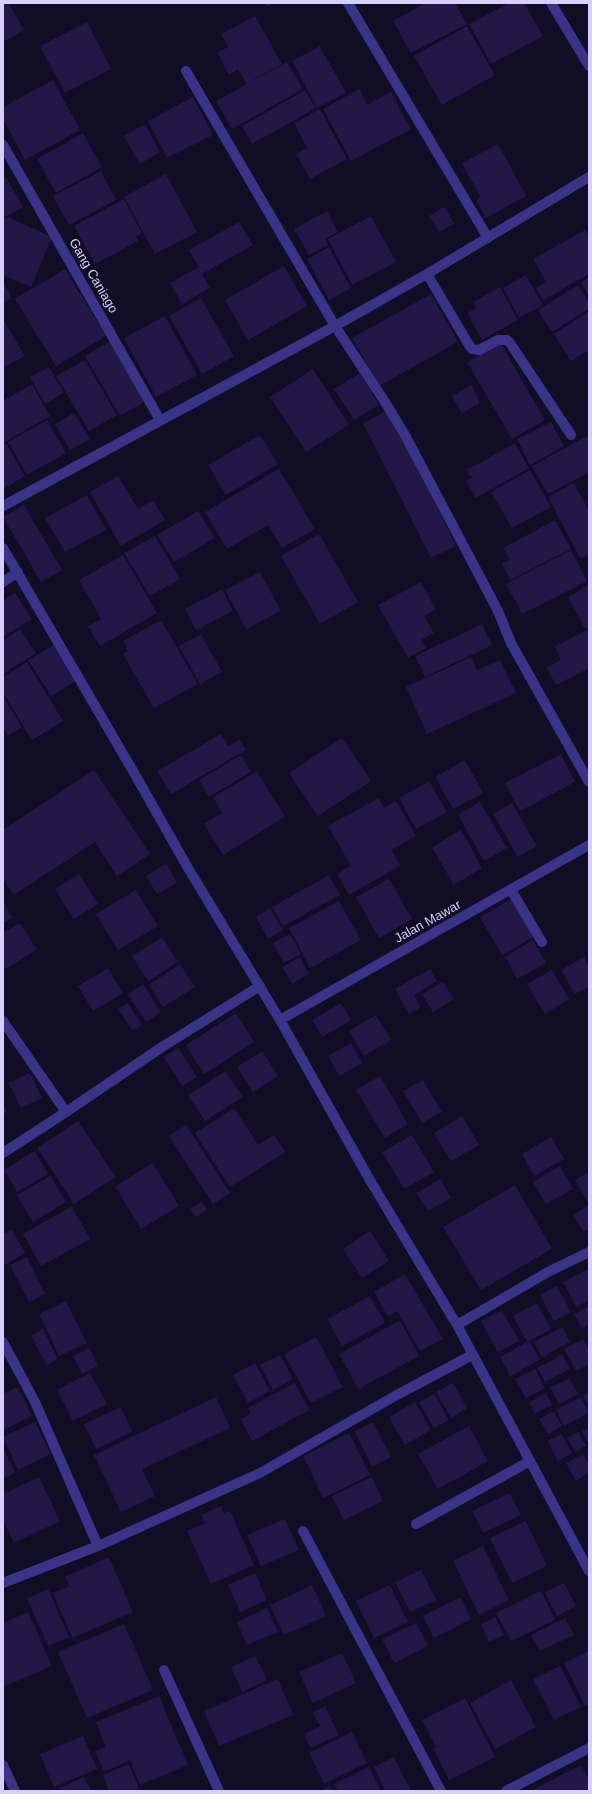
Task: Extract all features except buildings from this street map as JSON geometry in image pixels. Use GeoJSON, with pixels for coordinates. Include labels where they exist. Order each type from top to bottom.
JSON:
{"type":"FeatureCollection","features":[{"type":"Feature","properties":{"kind":"street"},"geometry":{"type":"LineString","coordinates":[[348,3],[488,238]]}},
{"type":"Feature","properties":{"kind":"street"},"geometry":{"type":"LineString","coordinates":[[551,3],[589,66]]}},
{"type":"Feature","properties":{"kind":"street"},"geometry":{"type":"LineString","coordinates":[[186,72],[335,326],[405,435],[498,611],[511,643],[589,782]]}},
{"type":"Feature","properties":{"kind":"street","name":"Gang Caniago"},"geometry":{"type":"LineString","coordinates":[[3,145],[160,420]]}},
{"type":"Feature","properties":{"kind":"street"},"geometry":{"type":"LineString","coordinates":[[3,506],[335,326],[427,274],[589,177]]}},
{"type":"Feature","properties":{"kind":"street"},"geometry":{"type":"LineString","coordinates":[[427,274],[472,349],[478,350],[503,339],[510,343],[571,435]]}},
{"type":"Feature","properties":{"kind":"street"},"geometry":{"type":"LineString","coordinates":[[3,548],[188,868],[280,1020],[371,1182],[457,1325],[589,1571]]}},
{"type":"Feature","properties":{"kind":"street"},"geometry":{"type":"LineString","coordinates":[[3,582],[18,572]]}},
{"type":"Feature","properties":{"kind":"street","name":"Jalan Mawar"},"geometry":{"type":"LineString","coordinates":[[280,1020],[589,845]]}},
{"type":"Feature","properties":{"kind":"street"},"geometry":{"type":"LineString","coordinates":[[511,890],[542,942]]}},
{"type":"Feature","properties":{"kind":"street"},"geometry":{"type":"LineString","coordinates":[[3,1153],[162,1047],[260,986]]}},
{"type":"Feature","properties":{"kind":"street"},"geometry":{"type":"LineString","coordinates":[[3,1021],[66,1112]]}},
{"type":"Feature","properties":{"kind":"street"},"geometry":{"type":"LineString","coordinates":[[457,1325],[548,1272],[589,1252]]}},
{"type":"Feature","properties":{"kind":"street"},"geometry":{"type":"LineString","coordinates":[[3,1342],[35,1402],[98,1546]]}},
{"type":"Feature","properties":{"kind":"street"},"geometry":{"type":"LineString","coordinates":[[3,1582],[98,1546],[260,1473],[395,1396],[472,1355]]}},
{"type":"Feature","properties":{"kind":"street"},"geometry":{"type":"LineString","coordinates":[[416,1524],[530,1461]]}},
{"type":"Feature","properties":{"kind":"street"},"geometry":{"type":"LineString","coordinates":[[303,1531],[441,1791]]}},
{"type":"Feature","properties":{"kind":"street"},"geometry":{"type":"LineString","coordinates":[[164,1670],[219,1791]]}},
{"type":"Feature","properties":{"kind":"street"},"geometry":{"type":"LineString","coordinates":[[506,1791],[589,1748]]}},
{"type":"Feature","properties":{"kind":"street"},"geometry":{"type":"LineString","coordinates":[[3,1765],[15,1791]]}}]}
